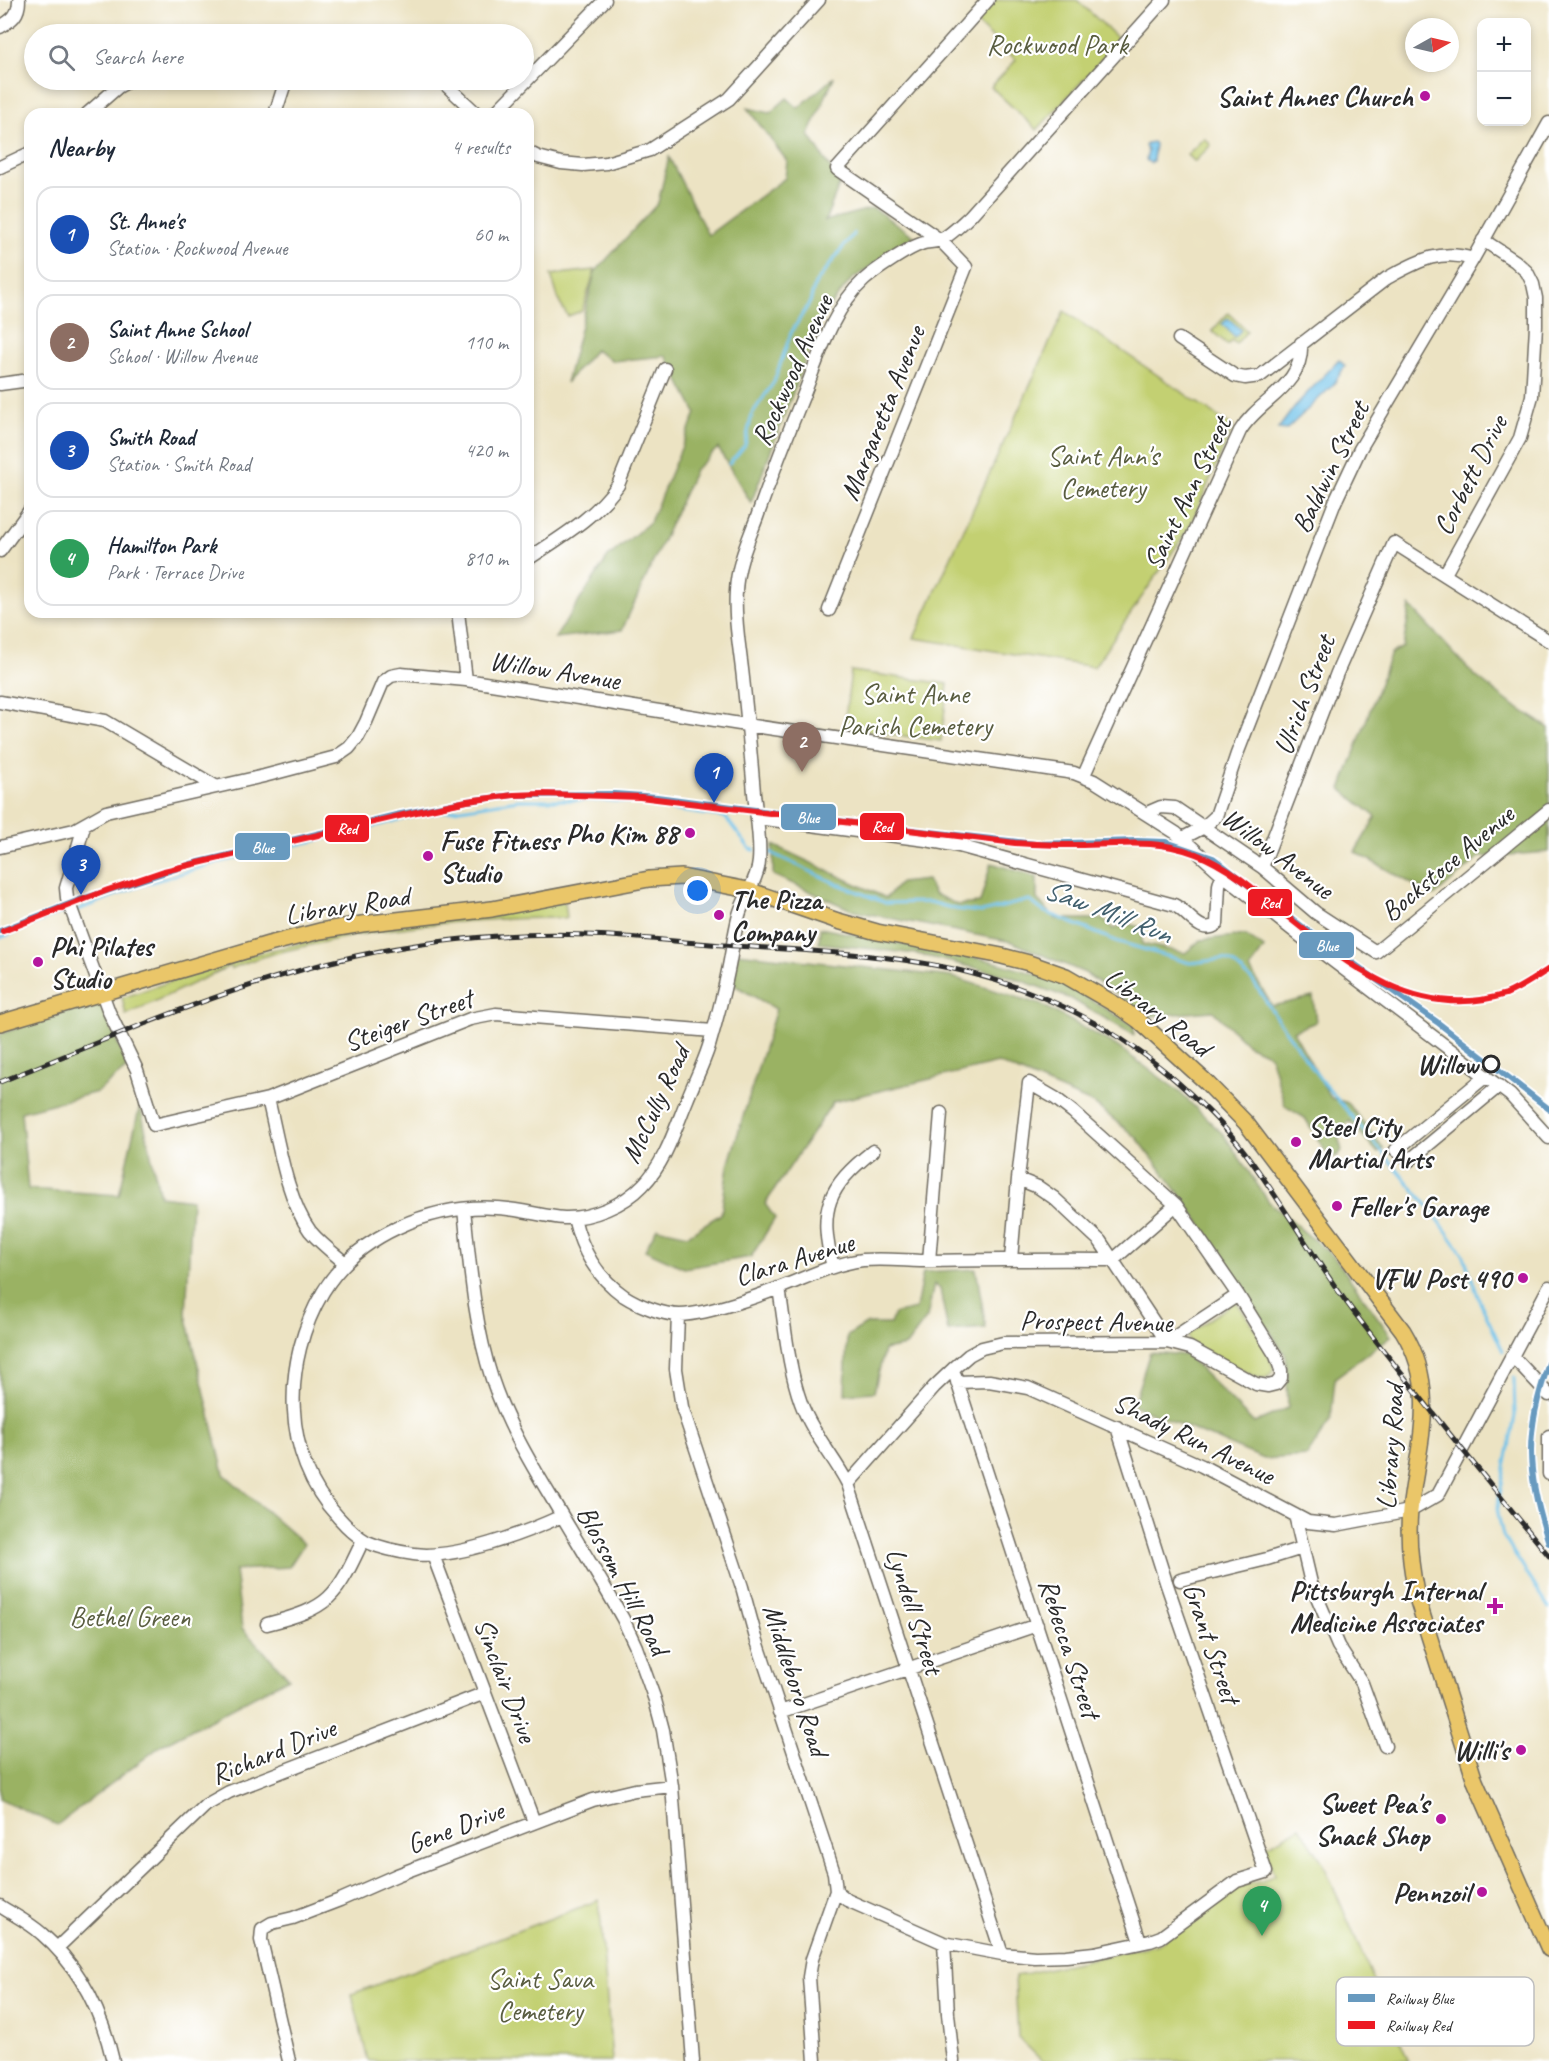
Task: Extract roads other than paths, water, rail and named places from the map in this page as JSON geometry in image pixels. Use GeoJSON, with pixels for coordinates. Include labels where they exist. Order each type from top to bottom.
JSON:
{"type":"FeatureCollection","features":[{"type":"Feature","properties":{"kind":"main road","name":"Library Road"},"geometry":{"type":"LineString","coordinates":[[0,1023],[320,931],[492,909],[649,879],[682,878],[748,890],[838,921],[898,936],[1002,956],[1066,976],[1095,991],[1138,1020],[1205,1081],[1260,1140],[1403,1331],[1414,1351],[1423,1381],[1424,1395],[1423,1424],[1410,1510],[1409,1535],[1416,1598],[1464,1752],[1502,1845],[1549,1949]]}},
{"type":"Feature","properties":{"kind":"street"},"geometry":{"type":"LineString","coordinates":[[0,27],[15,17],[19,10],[19,0]]}},
{"type":"Feature","properties":{"kind":"street"},"geometry":{"type":"LineString","coordinates":[[534,73],[605,0]]}},
{"type":"Feature","properties":{"kind":"street"},"geometry":{"type":"LineString","coordinates":[[534,155],[561,163],[583,165],[606,163],[650,150],[729,99],[819,0]]}},
{"type":"Feature","properties":{"kind":"street"},"geometry":{"type":"LineString","coordinates":[[940,240],[837,169],[988,0]]}},
{"type":"Feature","properties":{"kind":"street","name":"Rockwood Avenue"},"geometry":{"type":"LineString","coordinates":[[748,890],[760,864],[737,626],[736,591],[741,562],[776,462],[827,338],[843,305],[862,282],[921,244],[940,240],[970,216],[1164,0]]}},
{"type":"Feature","properties":{"kind":"street"},"geometry":{"type":"LineString","coordinates":[[94,108],[115,90]]}},
{"type":"Feature","properties":{"kind":"street"},"geometry":{"type":"LineString","coordinates":[[277,108],[283,90]]}},
{"type":"Feature","properties":{"kind":"street"},"geometry":{"type":"LineString","coordinates":[[451,90],[471,108]]}},
{"type":"Feature","properties":{"kind":"street"},"geometry":{"type":"LineString","coordinates":[[500,108],[517,90]]}},
{"type":"Feature","properties":{"kind":"street","name":"Baldwin Street"},"geometry":{"type":"LineString","coordinates":[[1183,838],[1204,827],[1216,816],[1335,502],[1359,449],[1473,259],[1549,123]]}},
{"type":"Feature","properties":{"kind":"street"},"geometry":{"type":"LineString","coordinates":[[0,167],[24,156]]}},
{"type":"Feature","properties":{"kind":"street","name":"Margaretta Avenue"},"geometry":{"type":"LineString","coordinates":[[829,610],[966,267],[940,240]]}},
{"type":"Feature","properties":{"kind":"street","name":"Corbett Drive"},"geometry":{"type":"LineString","coordinates":[[1445,574],[1520,438],[1532,396],[1536,326],[1536,298],[1533,284],[1527,272],[1515,261],[1483,240]]}},
{"type":"Feature","properties":{"kind":"street"},"geometry":{"type":"LineString","coordinates":[[1179,339],[1235,376],[1245,378],[1260,376],[1387,278],[1405,268],[1441,254],[1461,255],[1473,259]]}},
{"type":"Feature","properties":{"kind":"street","name":"Saint Ann Street"},"geometry":{"type":"LineString","coordinates":[[1084,775],[1240,431],[1252,414],[1284,387],[1294,375],[1302,354],[1301,343]]}},
{"type":"Feature","properties":{"kind":"street"},"geometry":{"type":"LineString","coordinates":[[534,555],[577,526],[608,500],[618,486],[665,369]]}},
{"type":"Feature","properties":{"kind":"street"},"geometry":{"type":"LineString","coordinates":[[0,384],[24,381]]}},
{"type":"Feature","properties":{"kind":"street"},"geometry":{"type":"LineString","coordinates":[[0,551],[24,518]]}},
{"type":"Feature","properties":{"kind":"street","name":"Ulrich Street"},"geometry":{"type":"LineString","coordinates":[[1262,867],[1337,673],[1394,543],[1445,574]]}},
{"type":"Feature","properties":{"kind":"street"},"geometry":{"type":"LineString","coordinates":[[1445,574],[1549,641]]}},
{"type":"Feature","properties":{"kind":"street"},"geometry":{"type":"LineString","coordinates":[[459,618],[466,680]]}},
{"type":"Feature","properties":{"kind":"street","name":"Willow Avenue"},"geometry":{"type":"LineString","coordinates":[[0,847],[60,835],[84,826],[106,812],[336,757],[349,748],[358,737],[379,687],[390,676],[401,674],[466,680],[1084,775],[1183,838],[1222,874],[1394,1008],[1499,1086],[1524,1109],[1549,1138]]}},
{"type":"Feature","properties":{"kind":"street"},"geometry":{"type":"LineString","coordinates":[[0,702],[105,721],[215,786]]}},
{"type":"Feature","properties":{"kind":"street","name":"Willow Avenue"},"geometry":{"type":"LineString","coordinates":[[1147,813],[1161,807],[1175,808],[1262,867],[1316,913],[1376,952]]}},
{"type":"Feature","properties":{"kind":"street","name":"Bockstoce Avenue"},"geometry":{"type":"LineString","coordinates":[[1376,952],[1549,810]]}},
{"type":"Feature","properties":{"kind":"street"},"geometry":{"type":"LineString","coordinates":[[756,818],[959,846],[1174,905],[1200,926],[1206,928],[1217,924],[1219,885],[1222,874]]}},
{"type":"Feature","properties":{"kind":"street"},"geometry":{"type":"LineString","coordinates":[[84,826],[66,888],[72,913],[103,993]]}},
{"type":"Feature","properties":{"kind":"street","name":"McCully Road"},"geometry":{"type":"LineString","coordinates":[[562,1516],[544,1525],[472,1548],[433,1555],[417,1555],[389,1549],[363,1540],[326,1505],[304,1462],[296,1434],[292,1400],[294,1369],[310,1316],[325,1288],[344,1262],[360,1249],[403,1225],[430,1216],[464,1209],[506,1208],[560,1218],[574,1218],[598,1212],[621,1202],[642,1187],[657,1168],[668,1146],[707,1051],[728,973],[733,937],[748,890]]}},
{"type":"Feature","properties":{"kind":"street","name":"Steiger Street"},"geometry":{"type":"LineString","coordinates":[[103,993],[109,1012],[137,1070],[154,1125],[268,1099],[470,1019],[484,1016],[496,1014],[712,1031]]}},
{"type":"Feature","properties":{"kind":"street"},"geometry":{"type":"LineString","coordinates":[[1486,1076],[1396,1150],[1410,1160],[1499,1086]]}},
{"type":"Feature","properties":{"kind":"street","name":"Prospect Avenue"},"geometry":{"type":"LineString","coordinates":[[848,1484],[934,1387],[969,1355],[982,1348],[1003,1343],[1167,1342],[1190,1348],[1256,1384],[1268,1386],[1276,1384],[1281,1378],[1276,1356],[1238,1294],[1176,1206],[1073,1112],[1029,1083],[1018,1179]]}},
{"type":"Feature","properties":{"kind":"street"},"geometry":{"type":"LineString","coordinates":[[268,1099],[299,1214],[318,1240],[344,1262]]}},
{"type":"Feature","properties":{"kind":"street"},"geometry":{"type":"LineString","coordinates":[[928,1261],[941,1113]]}},
{"type":"Feature","properties":{"kind":"street"},"geometry":{"type":"LineString","coordinates":[[833,1267],[826,1240],[825,1227],[828,1208],[842,1178],[873,1151]]}},
{"type":"Feature","properties":{"kind":"street"},"geometry":{"type":"LineString","coordinates":[[1011,1259],[1018,1179],[1038,1187],[1054,1198],[1100,1241],[1167,1342],[1238,1294]]}},
{"type":"Feature","properties":{"kind":"street"},"geometry":{"type":"LineString","coordinates":[[1113,1260],[1176,1206]]}},
{"type":"Feature","properties":{"kind":"street","name":"Blossom Hill Road"},"geometry":{"type":"LineString","coordinates":[[464,1209],[474,1302],[483,1349],[508,1420],[623,1619],[636,1647],[655,1700],[663,1730],[672,1786],[693,2061]]}},
{"type":"Feature","properties":{"kind":"street","name":"Clara Avenue"},"geometry":{"type":"LineString","coordinates":[[574,1218],[579,1239],[587,1257],[614,1289],[630,1300],[678,1315],[705,1311],[779,1288],[833,1267],[866,1260],[1113,1260]]}},
{"type":"Feature","properties":{"kind":"street","name":"Shady Run Avenue"},"geometry":{"type":"LineString","coordinates":[[957,1382],[989,1381],[1028,1388],[1211,1471],[1308,1522],[1336,1526],[1410,1510],[1438,1495],[1549,1287]]}},
{"type":"Feature","properties":{"kind":"street","name":"Lyndell Street"},"geometry":{"type":"LineString","coordinates":[[779,1288],[801,1403],[810,1424],[838,1464],[848,1484],[1002,1954]]}},
{"type":"Feature","properties":{"kind":"street","name":"Middleboro Road"},"geometry":{"type":"LineString","coordinates":[[678,1315],[676,1369],[682,1407],[834,1873],[836,1891]]}},
{"type":"Feature","properties":{"kind":"street"},"geometry":{"type":"LineString","coordinates":[[1511,1357],[1549,1395]]}},
{"type":"Feature","properties":{"kind":"street","name":"Rebecca Street"},"geometry":{"type":"LineString","coordinates":[[953,1369],[1140,1942]]}},
{"type":"Feature","properties":{"kind":"street","name":"Grant Street"},"geometry":{"type":"LineString","coordinates":[[1117,1427],[1166,1582],[1266,1872],[1237,1881],[1161,1937],[1140,1942]]}},
{"type":"Feature","properties":{"kind":"street"},"geometry":{"type":"LineString","coordinates":[[1549,1436],[1549,1474]]}},
{"type":"Feature","properties":{"kind":"street"},"geometry":{"type":"LineString","coordinates":[[1295,1515],[1311,1583],[1338,1646],[1362,1683],[1385,1746]]}},
{"type":"Feature","properties":{"kind":"street"},"geometry":{"type":"LineString","coordinates":[[267,1624],[296,1616],[324,1603],[338,1588],[363,1540]]}},
{"type":"Feature","properties":{"kind":"street"},"geometry":{"type":"LineString","coordinates":[[1180,1580],[1302,1548]]}},
{"type":"Feature","properties":{"kind":"street","name":"Sinclair Drive"},"geometry":{"type":"LineString","coordinates":[[433,1555],[534,1822]]}},
{"type":"Feature","properties":{"kind":"street"},"geometry":{"type":"LineString","coordinates":[[780,1712],[1037,1625]]}},
{"type":"Feature","properties":{"kind":"street","name":"Richard Drive"},"geometry":{"type":"LineString","coordinates":[[57,1948],[206,1805],[229,1792],[485,1693]]}},
{"type":"Feature","properties":{"kind":"street","name":"Gene Drive"},"geometry":{"type":"LineString","coordinates":[[289,2061],[261,1940],[262,1929],[272,1923],[293,1918],[340,1900],[378,1882],[534,1822],[613,1795],[672,1786]]}},
{"type":"Feature","properties":{"kind":"street"},"geometry":{"type":"LineString","coordinates":[[815,2061],[809,1977],[812,1959],[828,1907],[836,1891],[847,1899],[944,1943],[1002,1954],[1035,1957],[1066,1956],[1094,1953],[1140,1942]]}},
{"type":"Feature","properties":{"kind":"street"},"geometry":{"type":"LineString","coordinates":[[0,1906],[42,1934],[57,1948],[86,1989],[98,2011],[107,2033],[113,2061]]}},
{"type":"Feature","properties":{"kind":"street"},"geometry":{"type":"LineString","coordinates":[[944,1943],[953,2061]]}},
{"type":"Feature","properties":{"kind":"water"},"geometry":{"type":"Polygon","coordinates":[[[1153,142],[1155,144],[1153,161],[1150,163],[1146,160],[1148,151],[1145,146],[1153,142]]]}},
{"type":"Feature","properties":{"kind":"water"},"geometry":{"type":"Polygon","coordinates":[[[1228,318],[1241,330],[1235,337],[1222,324],[1228,318]]]}},
{"type":"Feature","properties":{"kind":"water"},"geometry":{"type":"Polygon","coordinates":[[[1339,360],[1345,366],[1333,385],[1286,430],[1278,429],[1295,406],[1339,360]]]}},
{"type":"Feature","properties":{"kind":"waterway"},"geometry":{"type":"LineString","coordinates":[[729,464],[745,445],[752,414],[774,382],[791,333],[810,302],[815,284],[854,233]]}},
{"type":"Feature","properties":{"kind":"waterway","name":"Saw Mill Run"},"geometry":{"type":"LineString","coordinates":[[75,911],[142,885],[215,863],[415,816],[518,800],[603,800],[654,804],[667,806],[672,810],[725,817],[750,849],[755,850]]}},
{"type":"Feature","properties":{"kind":"waterway","name":"Saw Mill Run"},"geometry":{"type":"LineString","coordinates":[[762,851],[886,903],[930,902],[955,909],[982,912],[1029,900],[1043,911],[1116,941],[1190,963],[1224,959],[1233,963],[1253,981],[1321,1080],[1432,1211],[1464,1256],[1480,1302],[1503,1351]]}},
{"type":"Feature","properties":{"kind":"waterway","name":"Saw Mill Run"},"geometry":{"type":"LineString","coordinates":[[0,938],[57,914],[68,912]]}},
{"type":"Feature","properties":{"kind":"waterway","name":"Saw Mill Run"},"geometry":{"type":"LineString","coordinates":[[1514,1378],[1515,1416],[1497,1509],[1503,1536],[1549,1608]]}},
{"type":"Feature","properties":{"kind":"railway"},"geometry":{"type":"LineString","coordinates":[[0,1082],[175,1012],[265,981],[356,956],[470,938],[556,934],[848,954],[941,966],[997,980],[1074,1012],[1122,1039],[1166,1072],[1217,1120],[1258,1171],[1353,1311],[1425,1404],[1549,1556]]}},
{"type":"Feature","properties":{"kind":"rail line","name":"Red"},"geometry":{"type":"LineString","coordinates":[[3,931],[164,871],[467,801],[542,794],[640,797],[1015,843],[1164,846],[1196,854],[1229,871],[1355,967],[1411,994],[1441,1000],[1473,1001],[1506,994],[1549,969]]}},
{"type":"Feature","properties":{"kind":"rail line","name":"Blue"},"geometry":{"type":"LineString","coordinates":[[0,931],[82,899],[191,864],[396,815],[467,801],[513,795],[614,794],[657,797],[1036,844],[1166,842],[1213,858],[1317,938],[1437,1022],[1549,1109]]}},
{"type":"Feature","properties":{"kind":"rail line","name":"Blue"},"geometry":{"type":"LineString","coordinates":[[1549,1363],[1535,1411],[1531,1453],[1536,1495],[1549,1543]]}},
{"type":"Feature","properties":{"kind":"place","name":"Saint Annes Church"},"geometry":{"type":"Point","coordinates":[1425,96]}},
{"type":"Feature","properties":{"kind":"place","name":"Saint Anne School"},"geometry":{"type":"Point","coordinates":[802,772]}},
{"type":"Feature","properties":{"kind":"place","name":"St. Anne's"},"geometry":{"type":"Point","coordinates":[714,803]}},
{"type":"Feature","properties":{"kind":"place","name":"Pho Kim 88"},"geometry":{"type":"Point","coordinates":[690,833]}},
{"type":"Feature","properties":{"kind":"place","name":"Fuse Fitness Studio"},"geometry":{"type":"Point","coordinates":[428,856]}},
{"type":"Feature","properties":{"kind":"place","name":"Smith Road"},"geometry":{"type":"Point","coordinates":[81,895]}},
{"type":"Feature","properties":{"kind":"place","name":"The Pizza Company"},"geometry":{"type":"Point","coordinates":[719,915]}},
{"type":"Feature","properties":{"kind":"place","name":"Phi Pilates Studio"},"geometry":{"type":"Point","coordinates":[38,962]}},
{"type":"Feature","properties":{"kind":"place","name":"Willow"},"geometry":{"type":"Point","coordinates":[1491,1064]}},
{"type":"Feature","properties":{"kind":"place","name":"Steel City Martial Arts"},"geometry":{"type":"Point","coordinates":[1296,1142]}},
{"type":"Feature","properties":{"kind":"place","name":"Feller's Garage"},"geometry":{"type":"Point","coordinates":[1337,1206]}},
{"type":"Feature","properties":{"kind":"place","name":"VFW Post 490"},"geometry":{"type":"Point","coordinates":[1523,1278]}},
{"type":"Feature","properties":{"kind":"place","name":"Pittsburgh Internal Medicine Associates"},"geometry":{"type":"Point","coordinates":[1495,1606]}},
{"type":"Feature","properties":{"kind":"place","name":"Willi's"},"geometry":{"type":"Point","coordinates":[1521,1750]}},
{"type":"Feature","properties":{"kind":"place","name":"Sweet Pea's Snack Shop"},"geometry":{"type":"Point","coordinates":[1441,1819]}},
{"type":"Feature","properties":{"kind":"place","name":"Pennzoil"},"geometry":{"type":"Point","coordinates":[1482,1892]}},
{"type":"Feature","properties":{"kind":"place","name":"Hamilton Park"},"geometry":{"type":"Point","coordinates":[1262,1936]}},
{"type":"Feature","properties":{"kind":"park label","name":"Rockwood Park"},"geometry":{"type":"Point","coordinates":[1057,44]}},
{"type":"Feature","properties":{"kind":"park label","name":"Saint Ann's Cemetery"},"geometry":{"type":"Point","coordinates":[1103,471]}},
{"type":"Feature","properties":{"kind":"park label","name":"Saint Anne Parish Cemetery"},"geometry":{"type":"Point","coordinates":[915,709]}},
{"type":"Feature","properties":{"kind":"park label","name":"Bethel Green"},"geometry":{"type":"Point","coordinates":[130,1616]}},
{"type":"Feature","properties":{"kind":"park label","name":"Saint Sava Cemetery"},"geometry":{"type":"Point","coordinates":[540,1994]}}]}
